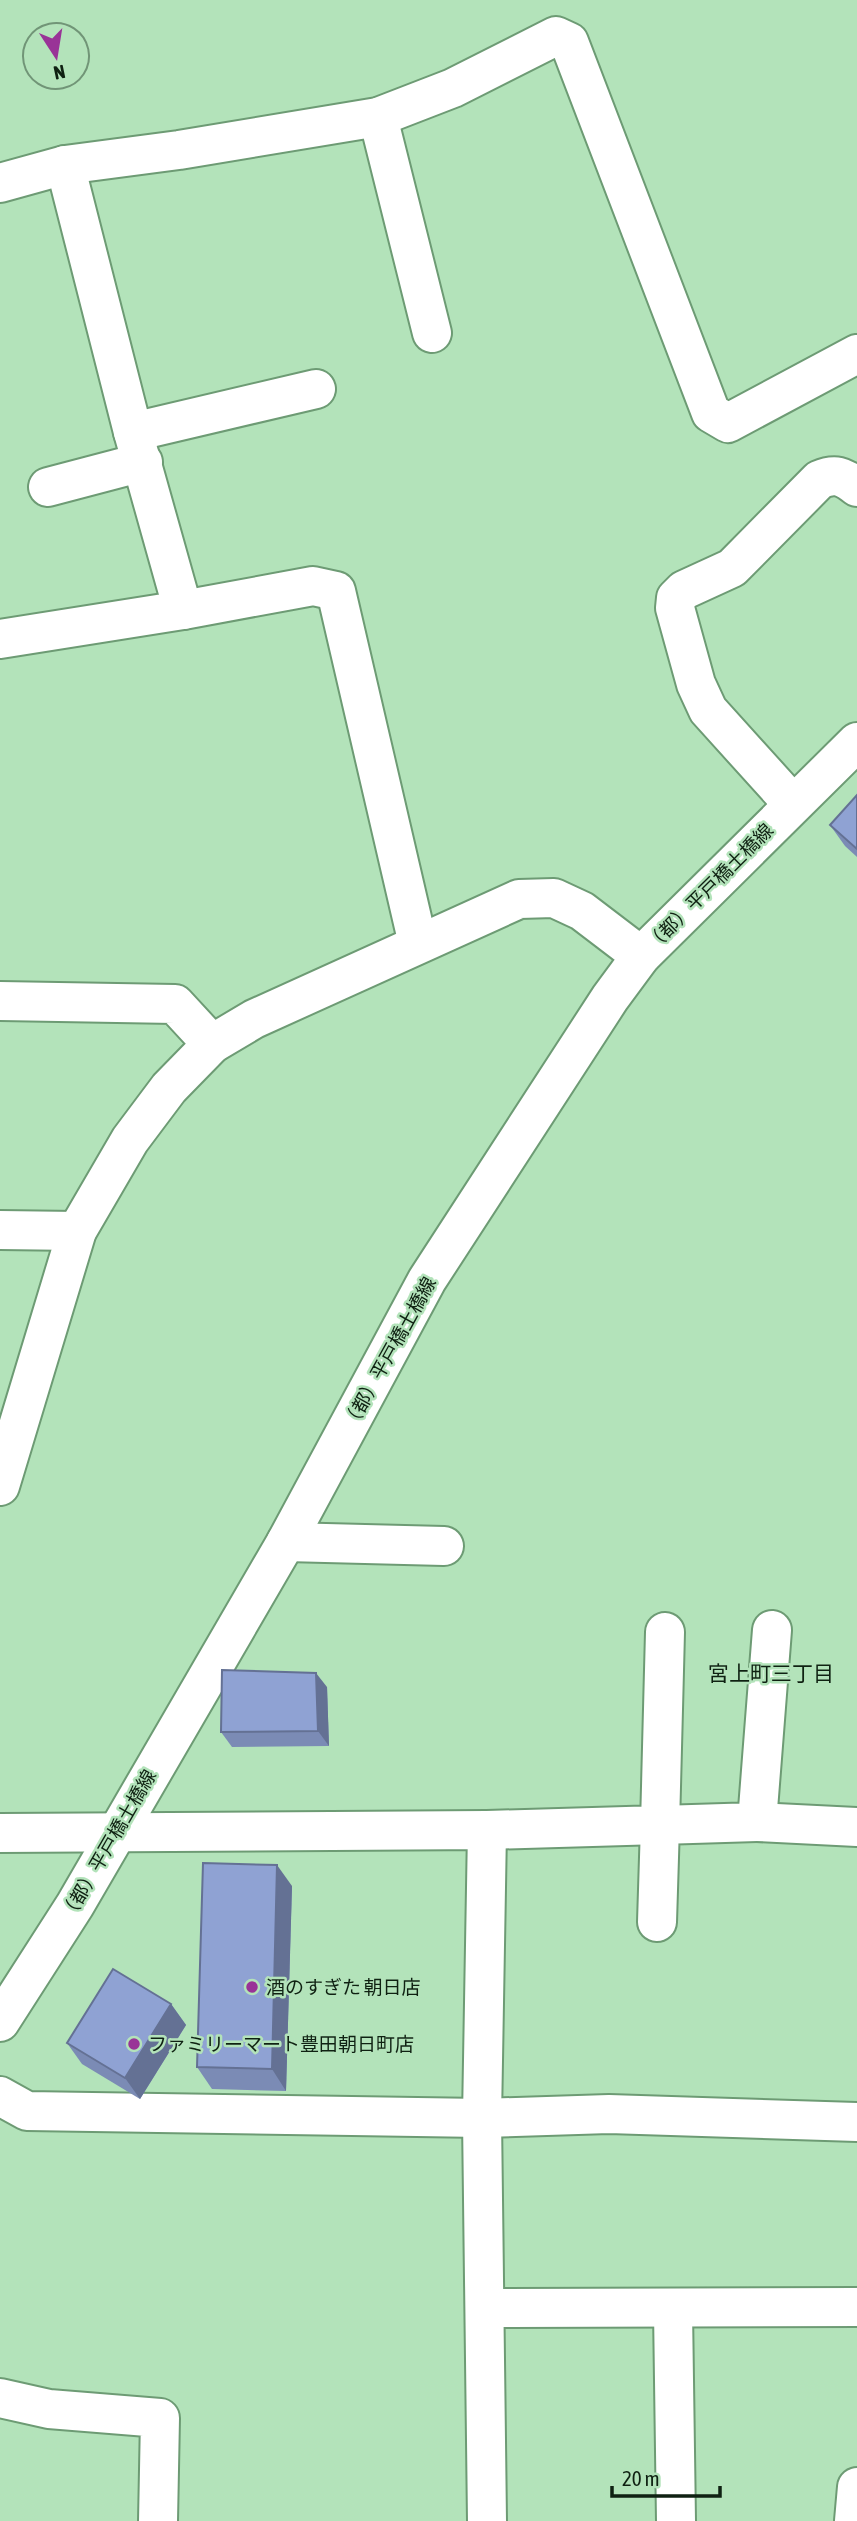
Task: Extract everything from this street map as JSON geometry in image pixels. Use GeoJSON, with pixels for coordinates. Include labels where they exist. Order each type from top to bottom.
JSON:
{"type":"FeatureCollection","features":[{"type":"Feature","properties":{"kind":"street"},"geometry":{"type":"LineString","coordinates":[[0,183],[65,165],[179,150],[377,117],[453,88],[556,36],[569,42],[711,413],[728,423],[857,354]]}},
{"type":"Feature","properties":{"kind":"street"},"geometry":{"type":"LineString","coordinates":[[377,117],[432,333]]}},
{"type":"Feature","properties":{"kind":"street"},"geometry":{"type":"LineString","coordinates":[[65,165],[183,611]]}},
{"type":"Feature","properties":{"kind":"street"},"geometry":{"type":"LineString","coordinates":[[48,487],[138,447],[316,389]]}},
{"type":"Feature","properties":{"kind":"street"},"geometry":{"type":"LineString","coordinates":[[792,803],[708,710],[696,684],[675,608],[676,598],[684,590],[732,568],[819,480],[831,475],[845,477],[857,487]]}},
{"type":"Feature","properties":{"kind":"street"},"geometry":{"type":"LineString","coordinates":[[0,639],[183,611],[313,586],[336,591],[418,944]]}},
{"type":"Feature","properties":{"kind":"street","name":"（都）平戸橋土橋線"},"geometry":{"type":"LineString","coordinates":[[0,2022],[75,1905],[286,1542],[427,1280],[494,1174],[641,956],[792,803],[857,742]]}},
{"type":"Feature","properties":{"kind":"street"},"geometry":{"type":"LineString","coordinates":[[0,1486],[77,1231],[130,1140],[169,1088],[212,1044],[254,1020],[519,899],[554,898],[582,911],[641,956]]}},
{"type":"Feature","properties":{"kind":"street"},"geometry":{"type":"LineString","coordinates":[[0,1000],[175,1004],[212,1044]]}},
{"type":"Feature","properties":{"kind":"street"},"geometry":{"type":"LineString","coordinates":[[0,1230],[77,1231]]}},
{"type":"Feature","properties":{"kind":"street"},"geometry":{"type":"LineString","coordinates":[[286,1542],[444,1546]]}},
{"type":"Feature","properties":{"kind":"street"},"geometry":{"type":"LineString","coordinates":[[757,1822],[772,1630]]}},
{"type":"Feature","properties":{"kind":"street"},"geometry":{"type":"LineString","coordinates":[[657,1922],[665,1632]]}},
{"type":"Feature","properties":{"kind":"street"},"geometry":{"type":"LineString","coordinates":[[0,1833],[487,1830],[757,1822],[857,1827]]}},
{"type":"Feature","properties":{"kind":"street"},"geometry":{"type":"LineString","coordinates":[[487,1830],[482,2118],[487,2308],[487,2521]]}},
{"type":"Feature","properties":{"kind":"street"},"geometry":{"type":"LineString","coordinates":[[0,2096],[27,2111],[482,2118],[609,2114],[857,2122]]}},
{"type":"Feature","properties":{"kind":"street"},"geometry":{"type":"LineString","coordinates":[[487,2308],[673,2310],[857,2307]]}},
{"type":"Feature","properties":{"kind":"street"},"geometry":{"type":"LineString","coordinates":[[673,2310],[676,2521]]}},
{"type":"Feature","properties":{"kind":"street"},"geometry":{"type":"LineString","coordinates":[[0,2398],[49,2409],[160,2418],[158,2521]]}},
{"type":"Feature","properties":{"kind":"street"},"geometry":{"type":"LineString","coordinates":[[854,2521],[857,2487]]}},
{"type":"Feature","properties":{"kind":"building"},"geometry":{"type":"Polygon","coordinates":[[[857,795],[857,849],[830,825],[857,795]]]}},
{"type":"Feature","properties":{"kind":"building"},"geometry":{"type":"Polygon","coordinates":[[[222,1670],[316,1673],[318,1731],[221,1732],[222,1670]]]}},
{"type":"Feature","properties":{"kind":"building","name":"酒のすぎた 朝日店"},"geometry":{"type":"Polygon","coordinates":[[[203,1863],[277,1865],[272,2069],[197,2067],[203,1863]]]}},
{"type":"Feature","properties":{"kind":"building"},"geometry":{"type":"Polygon","coordinates":[[[113,1969],[171,2004],[125,2078],[67,2043],[113,1969]]]}},
{"type":"Feature","properties":{"kind":"place","name":"酒のすぎた 朝日店"},"geometry":{"type":"Point","coordinates":[252,1987]}},
{"type":"Feature","properties":{"kind":"place","name":"ファミリーマート豊田朝日町店"},"geometry":{"type":"Point","coordinates":[134,2044]}},
{"type":"Feature","properties":{"kind":"district","name":"宮上町三丁目"},"geometry":{"type":"Point","coordinates":[771,1674]}}]}
